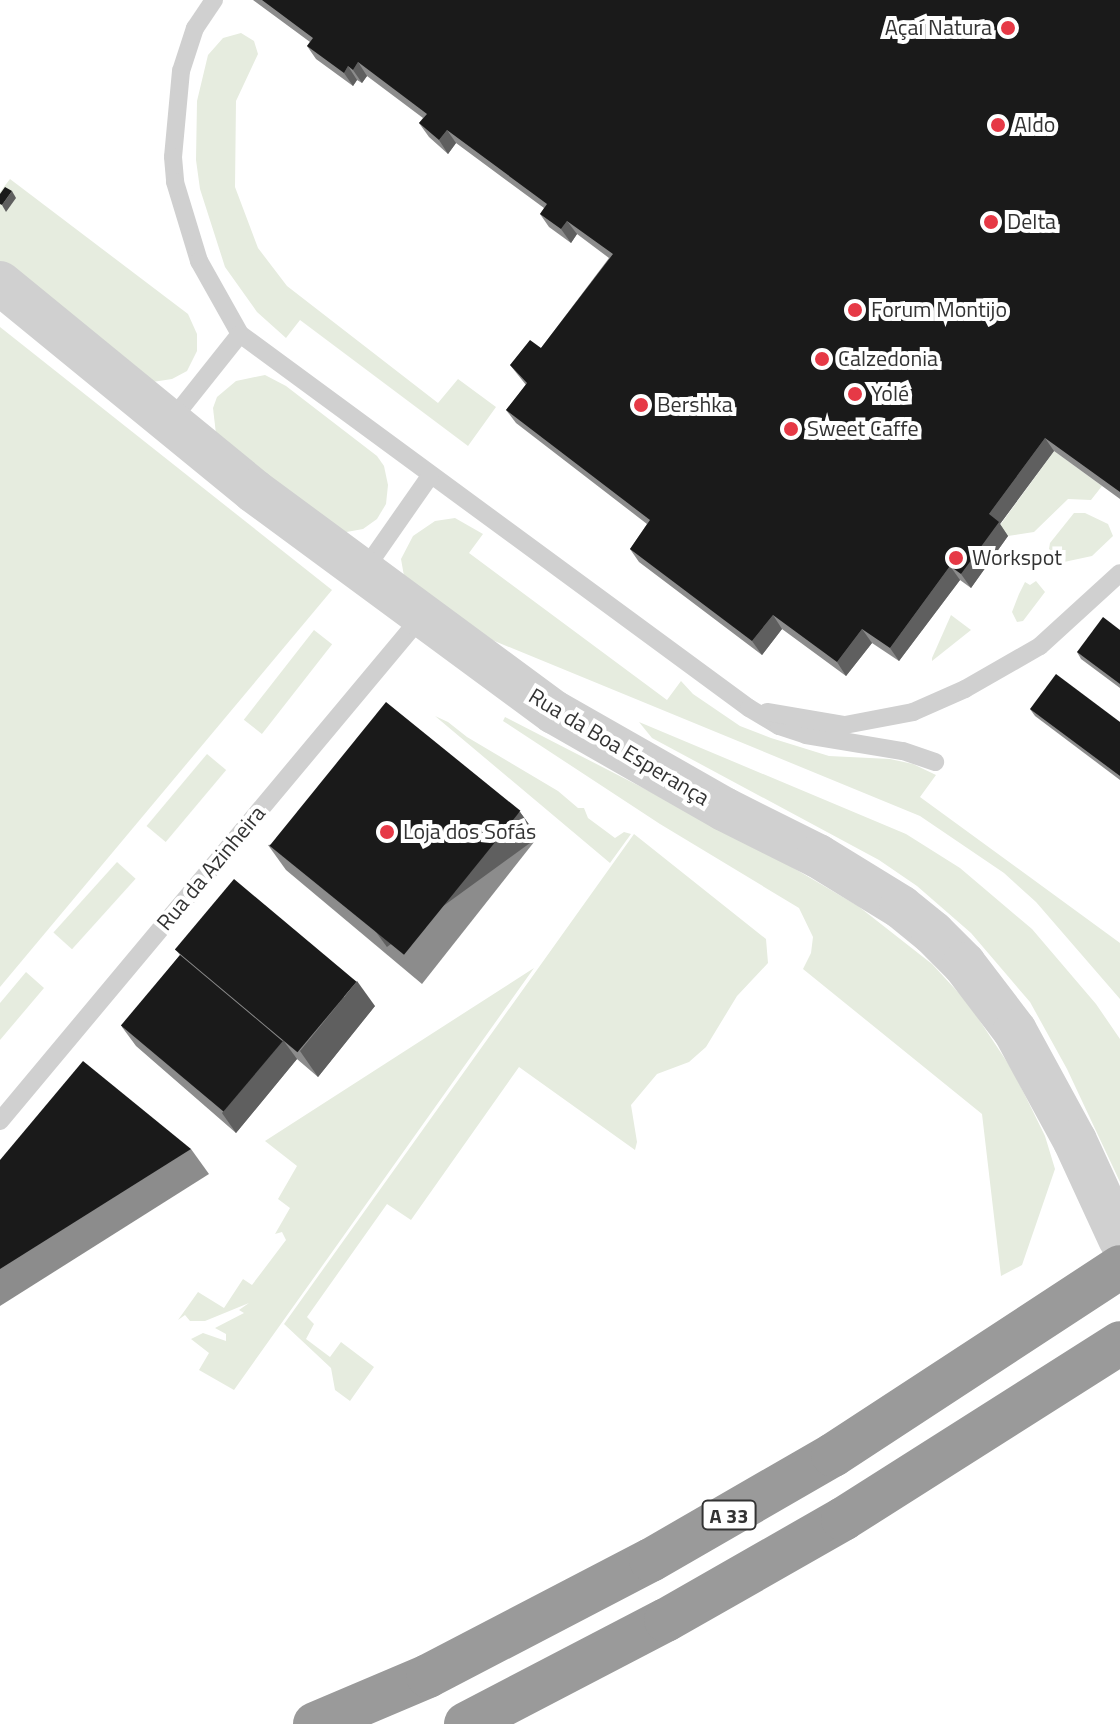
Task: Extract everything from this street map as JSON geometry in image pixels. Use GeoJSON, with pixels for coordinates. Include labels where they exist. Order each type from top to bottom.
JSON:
{"type":"FeatureCollection","features":[{"type":"Feature","properties":{"kind":"highway","name":"A 33"},"geometry":{"type":"LineString","coordinates":[[315,1724],[428,1676],[651,1560],[833,1455],[1120,1267]]}},
{"type":"Feature","properties":{"kind":"highway","name":"A 33"},"geometry":{"type":"LineString","coordinates":[[466,1724],[666,1620],[843,1519],[1120,1343]]}},
{"type":"Feature","properties":{"kind":"street","name":"Rua da Boa Esperança"},"geometry":{"type":"LineString","coordinates":[[0,283],[254,491],[554,712],[724,809],[818,856],[901,907],[964,964],[1015,1031],[1075,1141],[1120,1239]]}},
{"type":"Feature","properties":{"kind":"lane"},"geometry":{"type":"LineString","coordinates":[[214,0],[195,28],[181,71],[173,157],[182,208],[199,261],[240,334],[749,708],[779,726],[806,735],[903,751],[935,762]]}},
{"type":"Feature","properties":{"kind":"lane"},"geometry":{"type":"LineString","coordinates":[[170,422],[240,334]]}},
{"type":"Feature","properties":{"kind":"lane"},"geometry":{"type":"LineString","coordinates":[[363,572],[430,476]]}},
{"type":"Feature","properties":{"kind":"lane"},"geometry":{"type":"LineString","coordinates":[[749,708],[845,725],[913,712],[965,689],[1040,646],[1120,573]]}},
{"type":"Feature","properties":{"kind":"lane","name":"Rua da Azinheira"},"geometry":{"type":"LineString","coordinates":[[0,1121],[422,616]]}},
{"type":"Feature","properties":{"kind":"shaded area"},"geometry":{"type":"Polygon","coordinates":[[[241,33],[254,41],[258,54],[236,101],[235,187],[258,248],[287,286],[438,403],[458,379],[496,407],[468,446],[300,320],[286,338],[257,312],[225,267],[200,189],[196,160],[197,101],[208,55],[223,38],[241,33]]]}},
{"type":"Feature","properties":{"kind":"shaded area"},"geometry":{"type":"Polygon","coordinates":[[[10,179],[188,314],[197,334],[197,351],[187,371],[172,379],[146,383],[0,265],[0,192],[10,179]]]}},
{"type":"Feature","properties":{"kind":"shaded area"},"geometry":{"type":"Polygon","coordinates":[[[0,327],[332,590],[0,987],[0,327]]]}},
{"type":"Feature","properties":{"kind":"shaded area"},"geometry":{"type":"Polygon","coordinates":[[[265,375],[286,386],[377,456],[384,466],[388,485],[386,504],[377,519],[363,529],[341,533],[216,434],[213,408],[217,397],[236,381],[265,375]]]}},
{"type":"Feature","properties":{"kind":"shaded area"},"geometry":{"type":"Polygon","coordinates":[[[1054,451],[1102,486],[1091,500],[1068,499],[1034,532],[1008,536],[998,528],[1054,451]]]}},
{"type":"Feature","properties":{"kind":"shaded area"},"geometry":{"type":"Polygon","coordinates":[[[1074,513],[1085,513],[1108,524],[1113,536],[1092,556],[1064,562],[1049,549],[1050,543],[1074,513]]]}},
{"type":"Feature","properties":{"kind":"shaded area"},"geometry":{"type":"Polygon","coordinates":[[[455,518],[483,534],[469,553],[667,700],[681,681],[693,694],[740,726],[771,738],[829,756],[890,759],[913,764],[936,775],[920,797],[1120,943],[1120,999],[1036,902],[1004,873],[920,816],[492,640],[404,576],[401,559],[413,536],[435,521],[455,518]]]}},
{"type":"Feature","properties":{"kind":"shaded area"},"geometry":{"type":"Polygon","coordinates":[[[1036,581],[1045,592],[1023,621],[1017,622],[1012,612],[1019,594],[1025,582],[1030,585],[1036,581]]]}},
{"type":"Feature","properties":{"kind":"shaded area"},"geometry":{"type":"Polygon","coordinates":[[[951,615],[971,630],[932,661],[932,658],[951,615]]]}},
{"type":"Feature","properties":{"kind":"shaded area"},"geometry":{"type":"Polygon","coordinates":[[[314,630],[332,644],[262,734],[244,720],[314,630]]]}},
{"type":"Feature","properties":{"kind":"shaded area"},"geometry":{"type":"Polygon","coordinates":[[[435,716],[558,791],[578,808],[584,808],[588,818],[615,838],[624,832],[631,834],[610,863],[435,716]]]}},
{"type":"Feature","properties":{"kind":"shaded area"},"geometry":{"type":"Polygon","coordinates":[[[505,717],[756,846],[858,906],[932,964],[968,1003],[1013,1071],[1045,1136],[1055,1169],[1022,1265],[1001,1276],[982,1114],[803,969],[811,953],[813,937],[799,908],[660,824],[503,721],[505,717]]]}},
{"type":"Feature","properties":{"kind":"shaded area"},"geometry":{"type":"Polygon","coordinates":[[[639,722],[906,834],[960,868],[1032,929],[1096,1004],[1120,1039],[1120,1182],[1067,1069],[1030,1002],[971,933],[917,886],[879,860],[652,738],[639,722]]]}},
{"type":"Feature","properties":{"kind":"shaded area"},"geometry":{"type":"Polygon","coordinates":[[[207,754],[226,770],[166,842],[147,826],[207,754]]]}},
{"type":"Feature","properties":{"kind":"shaded area"},"geometry":{"type":"Polygon","coordinates":[[[634,834],[766,939],[768,963],[737,996],[706,1047],[689,1062],[657,1074],[631,1105],[637,1142],[635,1150],[519,1067],[411,1220],[387,1204],[307,1317],[314,1324],[306,1339],[330,1357],[341,1342],[374,1367],[350,1401],[335,1390],[331,1368],[284,1324],[634,834]]]}},
{"type":"Feature","properties":{"kind":"shaded area"},"geometry":{"type":"Polygon","coordinates":[[[117,862],[136,879],[72,949],[53,933],[117,862]]]}},
{"type":"Feature","properties":{"kind":"shaded area"},"geometry":{"type":"Polygon","coordinates":[[[534,968],[234,1390],[199,1370],[209,1353],[191,1339],[203,1333],[226,1341],[226,1334],[215,1328],[244,1313],[239,1310],[249,1303],[205,1321],[190,1321],[185,1315],[178,1320],[198,1292],[224,1308],[243,1279],[252,1285],[286,1240],[282,1232],[275,1234],[290,1208],[278,1199],[297,1166],[265,1141],[534,968]]]}},
{"type":"Feature","properties":{"kind":"shaded area"},"geometry":{"type":"Polygon","coordinates":[[[26,972],[44,988],[0,1040],[0,1003],[26,972]]]}},
{"type":"Feature","properties":{"kind":"building","name":"Forum Montijo"},"geometry":{"type":"Polygon","coordinates":[[[262,0],[1120,0],[1120,492],[1045,438],[989,514],[999,522],[961,574],[950,566],[890,648],[862,629],[837,662],[773,615],[752,641],[630,549],[650,520],[506,410],[527,383],[510,365],[530,340],[541,348],[613,254],[567,221],[561,229],[540,214],[547,204],[447,130],[439,140],[419,123],[427,114],[358,62],[353,70],[348,66],[344,73],[307,46],[313,38],[262,0]]]}},
{"type":"Feature","properties":{"kind":"building"},"geometry":{"type":"Polygon","coordinates":[[[5,187],[12,191],[2,205],[0,194],[5,187]]]}},
{"type":"Feature","properties":{"kind":"building"},"geometry":{"type":"Polygon","coordinates":[[[1103,617],[1120,630],[1120,684],[1077,652],[1103,617]]]}},
{"type":"Feature","properties":{"kind":"building"},"geometry":{"type":"Polygon","coordinates":[[[1056,674],[1120,722],[1120,776],[1030,709],[1056,674]]]}},
{"type":"Feature","properties":{"kind":"building"},"geometry":{"type":"Polygon","coordinates":[[[386,702],[520,811],[404,955],[270,846],[386,702]]]}},
{"type":"Feature","properties":{"kind":"building"},"geometry":{"type":"Polygon","coordinates":[[[234,879],[357,982],[297,1052],[175,949],[234,879]]]}},
{"type":"Feature","properties":{"kind":"building"},"geometry":{"type":"Polygon","coordinates":[[[180,955],[283,1041],[224,1112],[121,1025],[180,955]]]}},
{"type":"Feature","properties":{"kind":"building"},"geometry":{"type":"Polygon","coordinates":[[[83,1061],[191,1149],[0,1269],[0,1160],[83,1061]]]}},
{"type":"Feature","properties":{"kind":"place","name":"Açaí Natura"},"geometry":{"type":"Point","coordinates":[1008,28]}},
{"type":"Feature","properties":{"kind":"place","name":"Aldo"},"geometry":{"type":"Point","coordinates":[998,125]}},
{"type":"Feature","properties":{"kind":"place","name":"Delta"},"geometry":{"type":"Point","coordinates":[991,222]}},
{"type":"Feature","properties":{"kind":"place","name":"Forum Montijo"},"geometry":{"type":"Point","coordinates":[855,310]}},
{"type":"Feature","properties":{"kind":"place","name":"Calzedonia"},"geometry":{"type":"Point","coordinates":[822,359]}},
{"type":"Feature","properties":{"kind":"place","name":"Yolé"},"geometry":{"type":"Point","coordinates":[855,394]}},
{"type":"Feature","properties":{"kind":"place","name":"Bershka"},"geometry":{"type":"Point","coordinates":[641,405]}},
{"type":"Feature","properties":{"kind":"place","name":"Sweet Caffe"},"geometry":{"type":"Point","coordinates":[791,429]}},
{"type":"Feature","properties":{"kind":"place","name":"Workspot"},"geometry":{"type":"Point","coordinates":[956,558]}},
{"type":"Feature","properties":{"kind":"place","name":"Loja dos Sofás"},"geometry":{"type":"Point","coordinates":[387,832]}}]}
